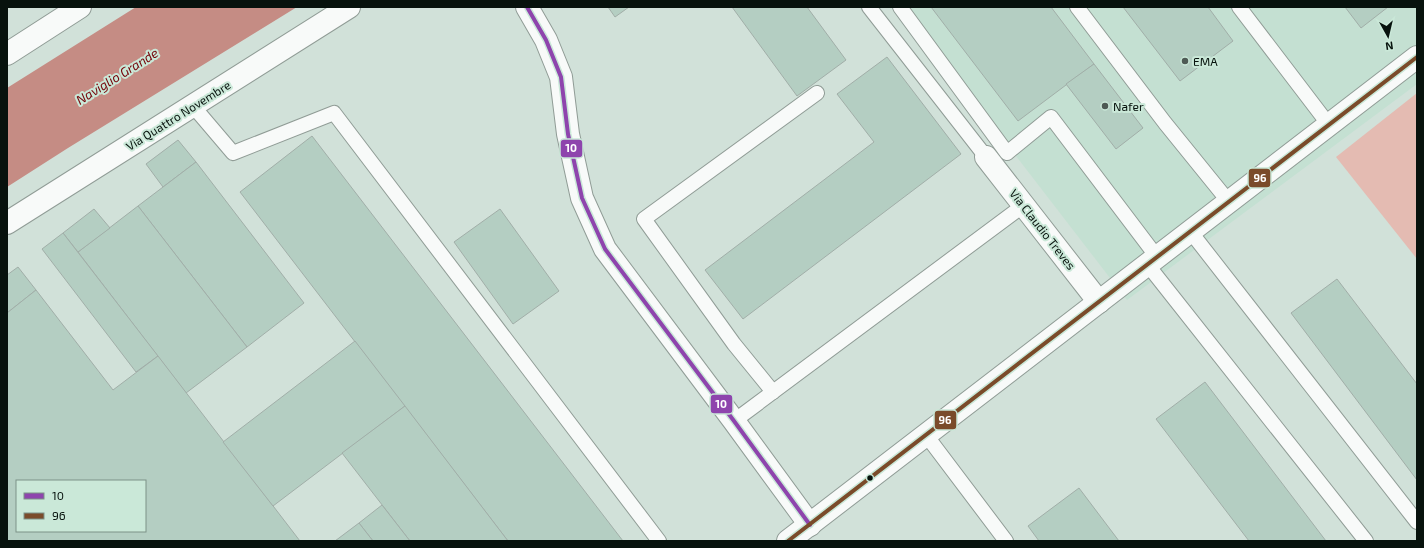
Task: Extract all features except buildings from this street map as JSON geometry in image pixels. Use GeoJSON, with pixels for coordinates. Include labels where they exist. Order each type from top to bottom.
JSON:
{"type":"FeatureCollection","features":[{"type":"Feature","properties":{"kind":"street"},"geometry":{"type":"LineString","coordinates":[[7,54],[80,7]]}},
{"type":"Feature","properties":{"kind":"street","name":"Via Quattro Novembre"},"geometry":{"type":"LineString","coordinates":[[7,223],[348,7]]}},
{"type":"Feature","properties":{"kind":"street"},"geometry":{"type":"LineString","coordinates":[[527,7],[546,40],[561,77],[568,134],[582,198],[604,249],[810,524]]}},
{"type":"Feature","properties":{"kind":"street"},"geometry":{"type":"LineString","coordinates":[[788,541],[1417,57]]}},
{"type":"Feature","properties":{"kind":"street","name":"Via Claudio Treves"},"geometry":{"type":"LineString","coordinates":[[986,157],[1099,302]]}},
{"type":"Feature","properties":{"kind":"lane"},"geometry":{"type":"LineString","coordinates":[[869,7],[986,157]]}},
{"type":"Feature","properties":{"kind":"lane"},"geometry":{"type":"LineString","coordinates":[[900,7],[1007,153],[1052,117],[1152,261],[1366,541]]}},
{"type":"Feature","properties":{"kind":"lane"},"geometry":{"type":"LineString","coordinates":[[1077,7],[1165,123],[1229,202]]}},
{"type":"Feature","properties":{"kind":"lane"},"geometry":{"type":"LineString","coordinates":[[1239,7],[1329,125]]}},
{"type":"Feature","properties":{"kind":"lane"},"geometry":{"type":"LineString","coordinates":[[773,392],[734,344],[644,219],[817,92]]}},
{"type":"Feature","properties":{"kind":"lane"},"geometry":{"type":"LineString","coordinates":[[193,106],[233,153],[334,113],[659,541]]}},
{"type":"Feature","properties":{"kind":"lane"},"geometry":{"type":"LineString","coordinates":[[734,421],[1024,206]]}},
{"type":"Feature","properties":{"kind":"lane"},"geometry":{"type":"LineString","coordinates":[[1190,231],[1417,522]]}},
{"type":"Feature","properties":{"kind":"lane"},"geometry":{"type":"LineString","coordinates":[[926,435],[1006,541]]}},
{"type":"Feature","properties":{"kind":"shaded area"},"geometry":{"type":"Polygon","coordinates":[[[901,7],[1417,7],[1417,84],[1127,300],[901,7]]]}},
{"type":"Feature","properties":{"kind":"shaded area"},"geometry":{"type":"Polygon","coordinates":[[[1417,93],[1417,259],[1336,157],[1417,93]]]}},
{"type":"Feature","properties":{"kind":"water","name":"Naviglio Grande"},"geometry":{"type":"Polygon","coordinates":[[[136,7],[297,7],[7,187],[7,88],[136,7]]]}},
{"type":"Feature","properties":{"kind":"transit line","name":"10"},"geometry":{"type":"LineString","coordinates":[[527,7],[546,40],[561,77],[568,134],[582,198],[605,249],[810,525]]}},
{"type":"Feature","properties":{"kind":"transit line","name":"96"},"geometry":{"type":"LineString","coordinates":[[788,541],[1417,57]]}},
{"type":"Feature","properties":{"kind":"place","name":"EMA"},"geometry":{"type":"Point","coordinates":[1185,61]}},
{"type":"Feature","properties":{"kind":"place","name":"Nafer"},"geometry":{"type":"Point","coordinates":[1105,106]}}]}
